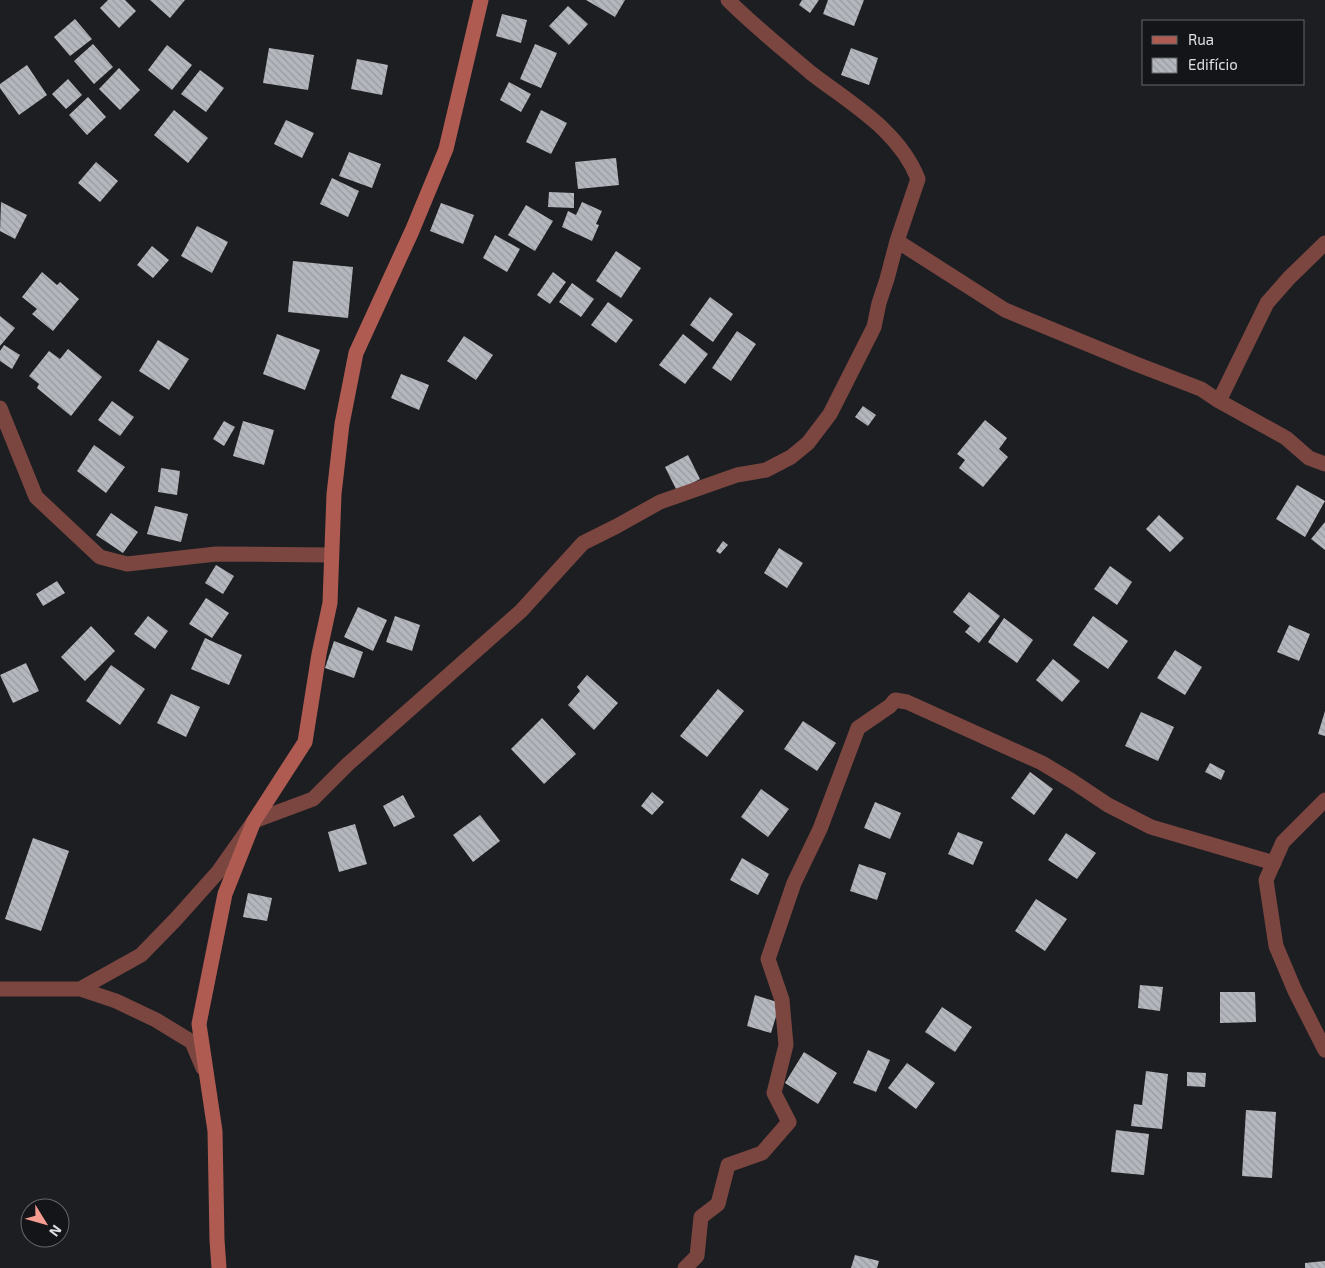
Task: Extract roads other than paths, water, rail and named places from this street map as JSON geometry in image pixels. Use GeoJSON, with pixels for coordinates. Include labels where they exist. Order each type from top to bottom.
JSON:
{"type":"FeatureCollection","features":[{"type":"Feature","properties":{"kind":"street"},"geometry":{"type":"LineString","coordinates":[[80,989],[141,955],[176,919],[218,872],[254,821],[305,742],[319,654],[330,603],[334,494],[342,424],[356,353],[412,231],[446,149],[481,0]]}},
{"type":"Feature","properties":{"kind":"street"},"geometry":{"type":"LineString","coordinates":[[219,1268],[214,1131],[199,1024],[225,894],[254,821],[313,799],[348,764],[521,611],[583,543],[660,502],[737,475],[766,470],[791,457],[808,443],[830,414],[874,327],[897,240],[918,179],[912,164],[899,145],[876,122],[812,73],[746,18],[728,0]]}},
{"type":"Feature","properties":{"kind":"street"},"geometry":{"type":"LineString","coordinates":[[897,240],[1005,310],[1202,389],[1219,401],[1278,433],[1309,458],[1325,464]]}},
{"type":"Feature","properties":{"kind":"street"},"geometry":{"type":"LineString","coordinates":[[1219,401],[1268,302],[1289,278],[1325,243]]}},
{"type":"Feature","properties":{"kind":"street"},"geometry":{"type":"LineString","coordinates":[[0,408],[36,497],[100,557],[127,564],[216,554],[331,555]]}},
{"type":"Feature","properties":{"kind":"street"},"geometry":{"type":"LineString","coordinates":[[685,1268],[697,1256],[701,1217],[718,1204],[728,1165],[762,1153],[789,1122],[774,1093],[786,1045],[782,1000],[768,959],[794,883],[820,829],[858,728],[890,706],[895,700],[907,702],[1042,763],[1072,780],[1108,805],[1151,827],[1274,863]]}},
{"type":"Feature","properties":{"kind":"street"},"geometry":{"type":"LineString","coordinates":[[1325,800],[1283,842],[1266,880],[1276,946],[1295,991],[1325,1050]]}},
{"type":"Feature","properties":{"kind":"street"},"geometry":{"type":"LineString","coordinates":[[0,989],[80,989],[116,1001],[156,1020],[192,1042],[207,1079]]}}]}
